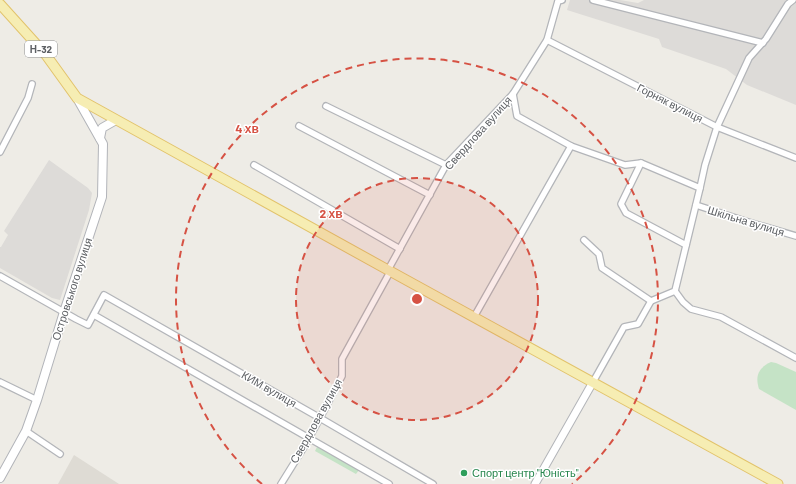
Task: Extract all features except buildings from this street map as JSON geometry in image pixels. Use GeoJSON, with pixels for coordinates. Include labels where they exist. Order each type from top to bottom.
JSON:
{"type":"FeatureCollection","features":[{"type":"Feature","properties":{"kind":"main road","name":"Н-32"},"geometry":{"type":"LineString","coordinates":[[0,4],[46,54],[77,98],[778,484]]}},
{"type":"Feature","properties":{"kind":"main road","name":"Островського вулиця"},"geometry":{"type":"LineString","coordinates":[[0,478],[26,431],[102,197],[103,144],[77,98]]}},
{"type":"Feature","properties":{"kind":"main road"},"geometry":{"type":"LineString","coordinates":[[100,138],[102,128],[116,120]]}},
{"type":"Feature","properties":{"kind":"street","name":"Свердлова вулиця"},"geometry":{"type":"LineString","coordinates":[[281,484],[309,438],[342,376],[342,358],[446,166],[513,94],[547,40],[558,1],[562,0]]}},
{"type":"Feature","properties":{"kind":"street"},"geometry":{"type":"LineString","coordinates":[[593,0],[763,43]]}},
{"type":"Feature","properties":{"kind":"street","name":"Шкільна вулиця"},"geometry":{"type":"LineString","coordinates":[[793,0],[788,4],[763,43],[749,58],[742,76],[717,127],[705,166],[696,205],[796,236]]}},
{"type":"Feature","properties":{"kind":"street","name":"Горняк вулиця"},"geometry":{"type":"LineString","coordinates":[[547,40],[717,127],[796,158]]}},
{"type":"Feature","properties":{"kind":"street"},"geometry":{"type":"LineString","coordinates":[[0,152],[28,98],[32,84]]}},
{"type":"Feature","properties":{"kind":"street"},"geometry":{"type":"LineString","coordinates":[[513,94],[517,116],[571,146],[625,165],[641,163],[700,188]]}},
{"type":"Feature","properties":{"kind":"street"},"geometry":{"type":"LineString","coordinates":[[326,106],[446,166]]}},
{"type":"Feature","properties":{"kind":"street"},"geometry":{"type":"LineString","coordinates":[[299,126],[430,195]]}},
{"type":"Feature","properties":{"kind":"street"},"geometry":{"type":"LineString","coordinates":[[474,317],[571,146]]}},
{"type":"Feature","properties":{"kind":"street"},"geometry":{"type":"LineString","coordinates":[[641,163],[621,204],[626,213],[686,245]]}},
{"type":"Feature","properties":{"kind":"street"},"geometry":{"type":"LineString","coordinates":[[254,165],[400,249]]}},
{"type":"Feature","properties":{"kind":"street"},"geometry":{"type":"LineString","coordinates":[[696,205],[675,291],[683,302],[691,309],[721,316],[796,358]]}},
{"type":"Feature","properties":{"kind":"street"},"geometry":{"type":"LineString","coordinates":[[584,240],[599,254],[602,268],[651,301]]}},
{"type":"Feature","properties":{"kind":"street"},"geometry":{"type":"LineString","coordinates":[[0,276],[88,325],[94,315]]}},
{"type":"Feature","properties":{"kind":"street"},"geometry":{"type":"LineString","coordinates":[[535,484],[624,327],[638,324],[651,301],[675,291]]}},
{"type":"Feature","properties":{"kind":"street","name":"КИМ вулиця"},"geometry":{"type":"LineString","coordinates":[[389,484],[94,315],[104,295],[433,484]]}},
{"type":"Feature","properties":{"kind":"street"},"geometry":{"type":"LineString","coordinates":[[0,382],[37,400]]}},
{"type":"Feature","properties":{"kind":"street"},"geometry":{"type":"LineString","coordinates":[[26,431],[60,454]]}},
{"type":"Feature","properties":{"kind":"shaded area"},"geometry":{"type":"Polygon","coordinates":[[[570,0],[620,0],[638,3],[644,0],[796,0],[796,105],[747,85],[726,69],[662,47],[659,39],[567,10],[570,0]]]}},
{"type":"Feature","properties":{"kind":"shaded area"},"geometry":{"type":"Polygon","coordinates":[[[49,160],[88,188],[92,193],[89,210],[60,300],[52,298],[0,268],[0,247],[8,235],[4,231],[49,160]]]}},
{"type":"Feature","properties":{"kind":"shaded area"},"geometry":{"type":"Polygon","coordinates":[[[74,455],[119,484],[58,484],[74,455]]]}},
{"type":"Feature","properties":{"kind":"green space"},"geometry":{"type":"Polygon","coordinates":[[[771,362],[796,372],[796,410],[759,389],[757,380],[760,370],[771,362]]]}},
{"type":"Feature","properties":{"kind":"green space"},"geometry":{"type":"Polygon","coordinates":[[[317,447],[359,470],[356,474],[315,451],[317,447]]]}},
{"type":"Feature","properties":{"kind":"place","name":"Спорт центр \"Юність\""},"geometry":{"type":"Point","coordinates":[464,473]}}]}
